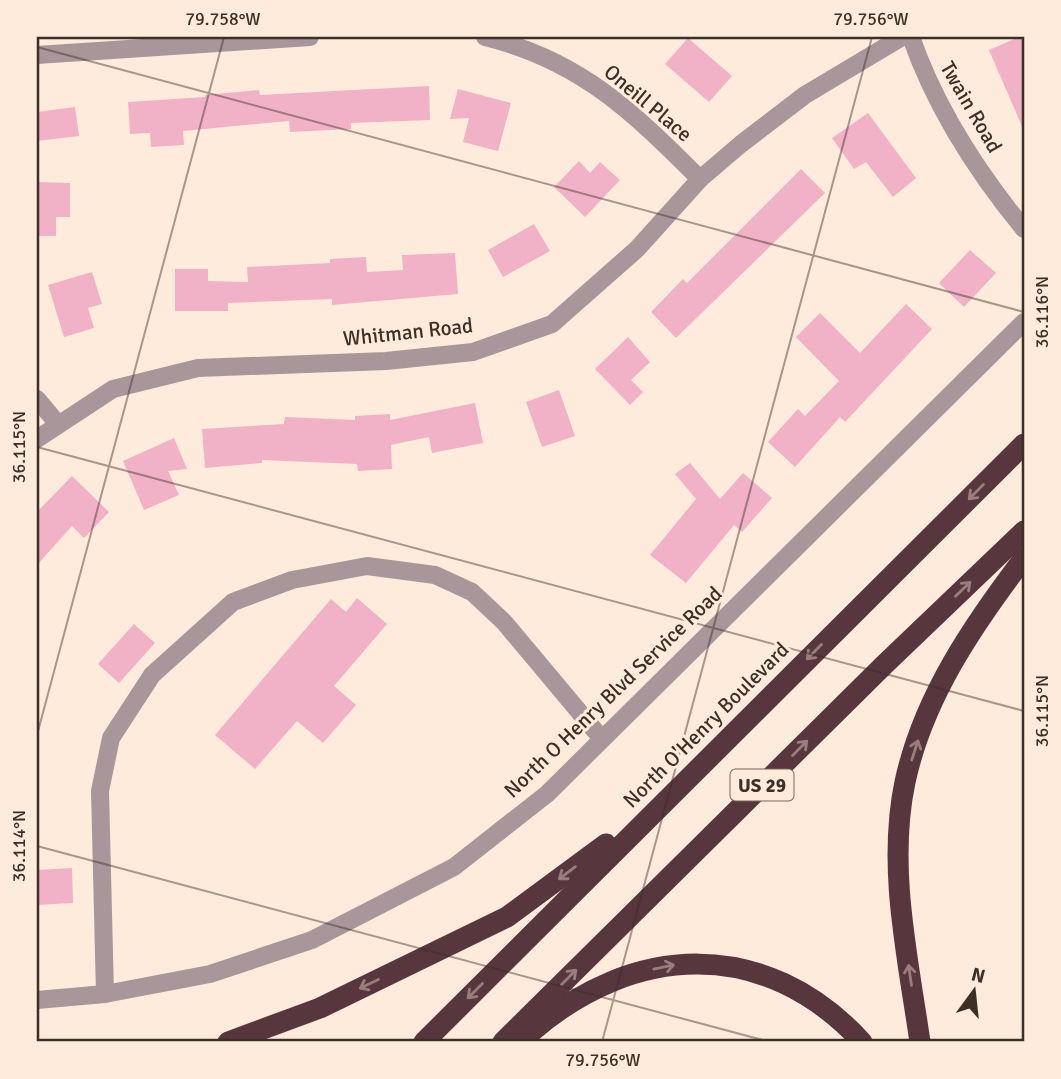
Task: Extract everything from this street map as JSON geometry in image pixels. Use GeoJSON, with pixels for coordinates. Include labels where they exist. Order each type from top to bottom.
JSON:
{"type":"FeatureCollection","features":[{"type":"Feature","properties":{"kind":"highway","name":"North O'Henry Boulevard"},"geometry":{"type":"LineString","coordinates":[[424,1042],[1024,444]]}},
{"type":"Feature","properties":{"kind":"highway","name":"US 29"},"geometry":{"type":"LineString","coordinates":[[503,1042],[894,655],[1024,531]]}},
{"type":"Feature","properties":{"kind":"highway"},"geometry":{"type":"LineString","coordinates":[[920,1042],[902,915],[899,850],[905,783],[928,712],[944,675],[1024,558]]}},
{"type":"Feature","properties":{"kind":"highway"},"geometry":{"type":"LineString","coordinates":[[228,1042],[320,1008],[507,917],[661,803]]}},
{"type":"Feature","properties":{"kind":"highway"},"geometry":{"type":"LineString","coordinates":[[520,1042],[580,995],[626,974],[686,962],[743,968],[809,995],[862,1042]]}},
{"type":"Feature","properties":{"kind":"street"},"geometry":{"type":"LineString","coordinates":[[37,55],[310,37]]}},
{"type":"Feature","properties":{"kind":"street","name":"Oneill Place"},"geometry":{"type":"LineString","coordinates":[[485,37],[550,57],[608,93],[700,179]]}},
{"type":"Feature","properties":{"kind":"street","name":"Whitman Road"},"geometry":{"type":"LineString","coordinates":[[37,439],[57,423],[113,389],[198,368],[386,361],[472,352],[552,324],[637,249],[700,179],[805,95],[902,37]]}},
{"type":"Feature","properties":{"kind":"street","name":"Twain Road"},"geometry":{"type":"LineString","coordinates":[[911,37],[923,71],[993,191],[1024,229]]}},
{"type":"Feature","properties":{"kind":"street","name":"North O Henry Blvd Service Road"},"geometry":{"type":"LineString","coordinates":[[37,1000],[106,994],[210,974],[312,940],[454,867],[547,794],[1024,322]]}},
{"type":"Feature","properties":{"kind":"street"},"geometry":{"type":"LineString","coordinates":[[37,399],[57,423]]}},
{"type":"Feature","properties":{"kind":"street"},"geometry":{"type":"LineString","coordinates":[[106,994],[100,790],[111,738],[152,675],[233,602],[292,580],[368,566],[435,575],[472,592],[504,622],[602,739]]}},
{"type":"Feature","properties":{"kind":"building"},"geometry":{"type":"Polygon","coordinates":[[[1024,37],[1024,131],[989,50],[1024,37]]]}},
{"type":"Feature","properties":{"kind":"building"},"geometry":{"type":"Polygon","coordinates":[[[688,38],[732,76],[709,102],[665,64],[688,38]]]}},
{"type":"Feature","properties":{"kind":"building"},"geometry":{"type":"Polygon","coordinates":[[[429,86],[430,120],[351,123],[351,129],[290,132],[289,121],[183,131],[184,145],[151,147],[150,133],[130,134],[128,102],[259,90],[260,95],[429,86]]]}},
{"type":"Feature","properties":{"kind":"building"},"geometry":{"type":"Polygon","coordinates":[[[458,89],[511,103],[498,151],[463,142],[469,118],[450,119],[458,89]]]}},
{"type":"Feature","properties":{"kind":"building"},"geometry":{"type":"Polygon","coordinates":[[[75,107],[79,136],[37,141],[37,112],[75,107]]]}},
{"type":"Feature","properties":{"kind":"building"},"geometry":{"type":"Polygon","coordinates":[[[868,113],[916,178],[893,197],[866,162],[854,169],[832,138],[868,113]]]}},
{"type":"Feature","properties":{"kind":"building"},"geometry":{"type":"Polygon","coordinates":[[[579,161],[590,173],[600,162],[620,180],[585,217],[554,187],[579,161]]]}},
{"type":"Feature","properties":{"kind":"building"},"geometry":{"type":"Polygon","coordinates":[[[801,169],[825,193],[676,338],[651,312],[683,279],[687,283],[801,169]]]}},
{"type":"Feature","properties":{"kind":"building"},"geometry":{"type":"Polygon","coordinates":[[[37,182],[70,183],[70,217],[56,217],[56,236],[37,236],[37,182]]]}},
{"type":"Feature","properties":{"kind":"building"},"geometry":{"type":"Polygon","coordinates":[[[534,224],[550,251],[503,277],[488,250],[534,224]]]}},
{"type":"Feature","properties":{"kind":"building"},"geometry":{"type":"Polygon","coordinates":[[[970,250],[996,273],[964,307],[939,283],[970,250]]]}},
{"type":"Feature","properties":{"kind":"building"},"geometry":{"type":"Polygon","coordinates":[[[455,253],[458,294],[332,305],[332,299],[228,303],[228,311],[175,311],[175,269],[208,269],[208,281],[248,282],[247,267],[330,263],[330,259],[366,257],[367,272],[403,270],[402,255],[455,253]]]}},
{"type":"Feature","properties":{"kind":"building"},"geometry":{"type":"Polygon","coordinates":[[[92,272],[102,304],[88,308],[94,328],[64,337],[48,285],[92,272]]]}},
{"type":"Feature","properties":{"kind":"building"},"geometry":{"type":"Polygon","coordinates":[[[906,304],[932,329],[845,422],[840,417],[795,467],[768,442],[798,409],[805,416],[839,381],[796,337],[820,313],[860,353],[906,304]]]}},
{"type":"Feature","properties":{"kind":"building"},"geometry":{"type":"Polygon","coordinates":[[[628,337],[650,362],[631,380],[643,392],[630,405],[595,369],[628,337]]]}},
{"type":"Feature","properties":{"kind":"building"},"geometry":{"type":"Polygon","coordinates":[[[559,390],[575,436],[542,447],[526,402],[559,390]]]}},
{"type":"Feature","properties":{"kind":"building"},"geometry":{"type":"Polygon","coordinates":[[[475,403],[483,443],[432,453],[429,437],[391,445],[392,469],[358,471],[357,464],[262,460],[262,463],[205,468],[202,429],[284,424],[285,417],[355,420],[355,416],[390,414],[390,420],[475,403]]]}},
{"type":"Feature","properties":{"kind":"building"},"geometry":{"type":"Polygon","coordinates":[[[174,438],[187,469],[168,471],[179,495],[144,510],[123,461],[174,438]]]}},
{"type":"Feature","properties":{"kind":"building"},"geometry":{"type":"Polygon","coordinates":[[[690,463],[720,499],[743,473],[772,498],[742,532],[734,525],[686,583],[650,555],[696,499],[675,474],[690,463]]]}},
{"type":"Feature","properties":{"kind":"building"},"geometry":{"type":"Polygon","coordinates":[[[72,476],[109,512],[84,538],[72,526],[37,565],[37,512],[72,476]]]}},
{"type":"Feature","properties":{"kind":"building"},"geometry":{"type":"Polygon","coordinates":[[[357,598],[387,624],[334,686],[356,705],[323,743],[297,721],[255,769],[215,735],[331,599],[346,612],[357,598]]]}},
{"type":"Feature","properties":{"kind":"building"},"geometry":{"type":"Polygon","coordinates":[[[134,624],[155,643],[119,683],[98,664],[134,624]]]}},
{"type":"Feature","properties":{"kind":"building"},"geometry":{"type":"Polygon","coordinates":[[[72,868],[73,903],[37,905],[37,870],[72,868]]]}}]}
